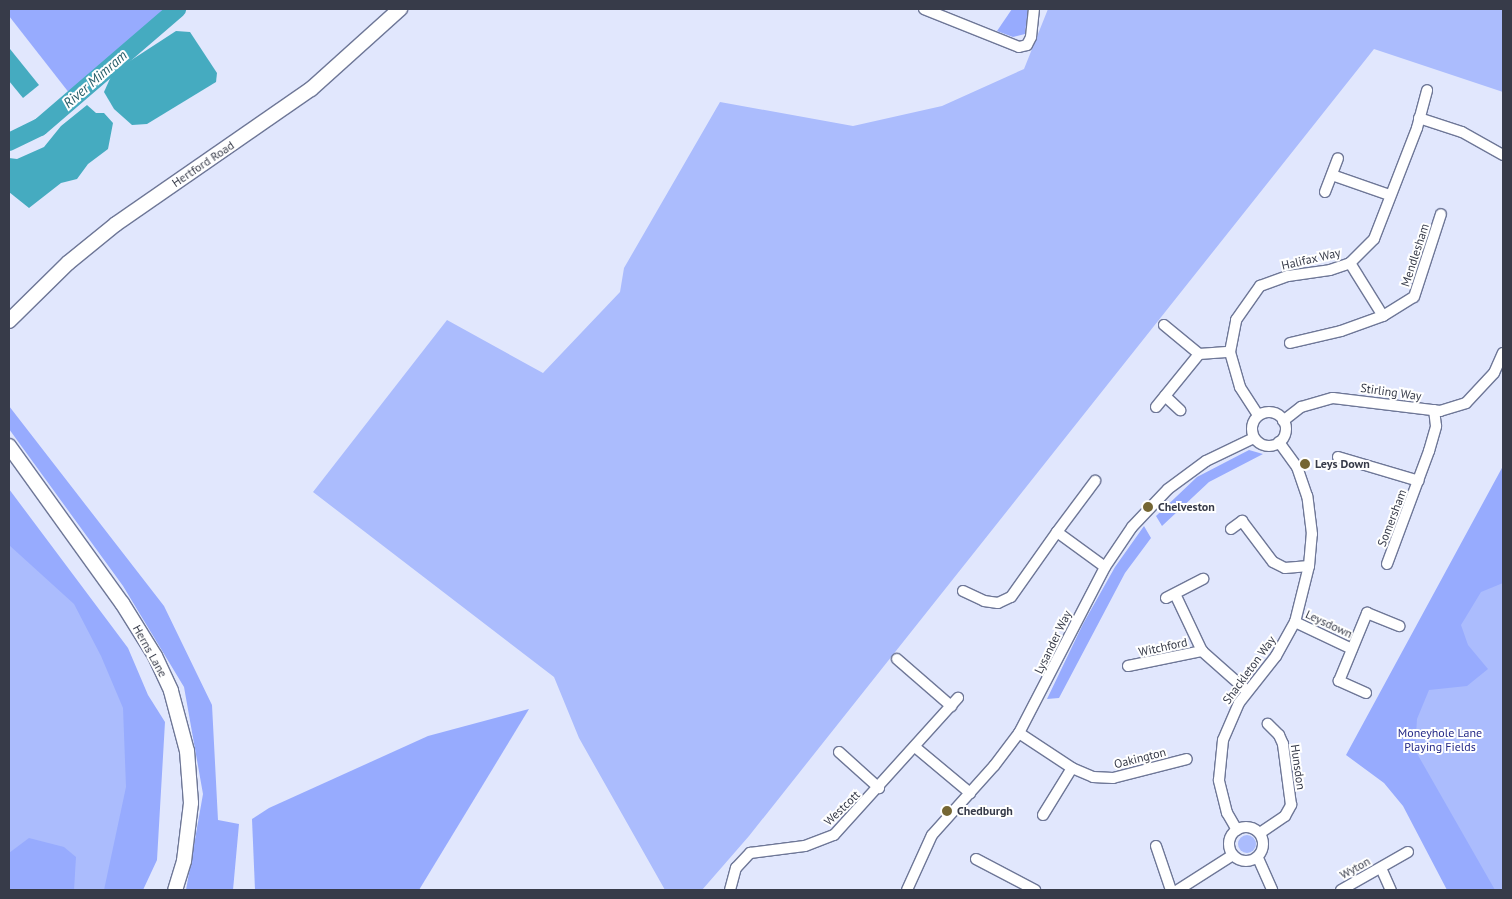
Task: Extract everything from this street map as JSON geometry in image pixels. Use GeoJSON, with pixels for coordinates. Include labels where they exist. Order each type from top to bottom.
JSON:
{"type":"FeatureCollection","features":[{"type":"Feature","properties":{"kind":"main road","name":"Hertford Road"},"geometry":{"type":"LineString","coordinates":[[9,321],[68,263],[116,224],[311,89],[400,9]]}},
{"type":"Feature","properties":{"kind":"main road","name":"Herns Lane"},"geometry":{"type":"LineString","coordinates":[[9,446],[122,603],[155,656],[172,691],[187,751],[191,803],[184,861],[175,890]]}},
{"type":"Feature","properties":{"kind":"street"},"geometry":{"type":"LineString","coordinates":[[924,9],[1020,47],[1027,45],[1031,37],[1034,9]]}},
{"type":"Feature","properties":{"kind":"street","name":"Halifax Way"},"geometry":{"type":"LineString","coordinates":[[1258,416],[1240,386],[1230,352],[1236,320],[1260,286],[1288,276],[1330,270],[1350,263],[1374,239],[1419,118],[1427,90]]}},
{"type":"Feature","properties":{"kind":"street"},"geometry":{"type":"LineString","coordinates":[[1419,118],[1462,132],[1503,156]]}},
{"type":"Feature","properties":{"kind":"street"},"geometry":{"type":"LineString","coordinates":[[1325,192],[1338,158]]}},
{"type":"Feature","properties":{"kind":"street"},"geometry":{"type":"LineString","coordinates":[[1332,175],[1389,195]]}},
{"type":"Feature","properties":{"kind":"street","name":"Mendlesham"},"geometry":{"type":"LineString","coordinates":[[1290,343],[1341,331],[1383,316],[1414,297],[1441,214]]}},
{"type":"Feature","properties":{"kind":"street"},"geometry":{"type":"LineString","coordinates":[[1350,263],[1383,316]]}},
{"type":"Feature","properties":{"kind":"street"},"geometry":{"type":"LineString","coordinates":[[1164,325],[1199,354],[1230,352]]}},
{"type":"Feature","properties":{"kind":"street","name":"Stirling Way"},"geometry":{"type":"LineString","coordinates":[[1284,420],[1301,406],[1333,398],[1434,410],[1466,403],[1494,373],[1503,353]]}},
{"type":"Feature","properties":{"kind":"street"},"geometry":{"type":"LineString","coordinates":[[1156,407],[1199,354]]}},
{"type":"Feature","properties":{"kind":"street"},"geometry":{"type":"LineString","coordinates":[[1165,396],[1180,410]]}},
{"type":"Feature","properties":{"kind":"street","name":"Somersham"},"geometry":{"type":"LineString","coordinates":[[1388,564],[1419,481],[1436,426],[1434,410]]}},
{"type":"Feature","properties":{"kind":"street"},"geometry":{"type":"LineString","coordinates":[[1272,412],[1284,420],[1284,435],[1279,442],[1268,446],[1254,438],[1252,428],[1258,416],[1272,412]]}},
{"type":"Feature","properties":{"kind":"street","name":"Lysander Way"},"geometry":{"type":"LineString","coordinates":[[907,890],[932,835],[970,793],[1019,733],[1105,567],[1132,527],[1168,489],[1206,461],[1254,438]]}},
{"type":"Feature","properties":{"kind":"street","name":"Shackleton Way"},"geometry":{"type":"LineString","coordinates":[[1237,830],[1222,798],[1220,753],[1229,720],[1247,692],[1276,656],[1295,622],[1309,566],[1312,534],[1307,496],[1297,467],[1279,442]]}},
{"type":"Feature","properties":{"kind":"street","name":"Somersham"},"geometry":{"type":"LineString","coordinates":[[1338,457],[1419,481]]}},
{"type":"Feature","properties":{"kind":"street"},"geometry":{"type":"LineString","coordinates":[[964,591],[984,601],[998,603],[1011,597],[1095,481]]}},
{"type":"Feature","properties":{"kind":"street"},"geometry":{"type":"LineString","coordinates":[[1231,529],[1242,521],[1273,562],[1285,568],[1309,566]]}},
{"type":"Feature","properties":{"kind":"street"},"geometry":{"type":"LineString","coordinates":[[1057,532],[1105,567]]}},
{"type":"Feature","properties":{"kind":"street","name":"Witchford"},"geometry":{"type":"LineString","coordinates":[[1203,578],[1171,596],[1202,651],[1247,692]]}},
{"type":"Feature","properties":{"kind":"street","name":"Leysdown"},"geometry":{"type":"LineString","coordinates":[[1366,693],[1339,681],[1367,613],[1399,626]]}},
{"type":"Feature","properties":{"kind":"street","name":"Leysdown"},"geometry":{"type":"LineString","coordinates":[[1295,622],[1352,649]]}},
{"type":"Feature","properties":{"kind":"street","name":"Witchford"},"geometry":{"type":"LineString","coordinates":[[1128,666],[1202,651]]}},
{"type":"Feature","properties":{"kind":"street"},"geometry":{"type":"LineString","coordinates":[[896,659],[954,702],[915,748],[970,793]]}},
{"type":"Feature","properties":{"kind":"street","name":"Hunsdon"},"geometry":{"type":"LineString","coordinates":[[1260,833],[1285,816],[1290,805],[1283,744],[1279,735],[1268,724]]}},
{"type":"Feature","properties":{"kind":"street","name":"Oakington"},"geometry":{"type":"LineString","coordinates":[[1019,733],[1072,768],[1093,777],[1113,778],[1187,759]]}},
{"type":"Feature","properties":{"kind":"street","name":"Westcott"},"geometry":{"type":"LineString","coordinates":[[730,890],[736,868],[750,853],[805,846],[834,835],[915,748]]}},
{"type":"Feature","properties":{"kind":"street"},"geometry":{"type":"LineString","coordinates":[[839,752],[879,788]]}},
{"type":"Feature","properties":{"kind":"street"},"geometry":{"type":"LineString","coordinates":[[1043,815],[1072,768]]}},
{"type":"Feature","properties":{"kind":"street"},"geometry":{"type":"LineString","coordinates":[[1246,827],[1260,833],[1263,848],[1258,858],[1242,861],[1233,855],[1229,844],[1237,830],[1246,827]]}},
{"type":"Feature","properties":{"kind":"street"},"geometry":{"type":"LineString","coordinates":[[1156,846],[1172,890]]}},
{"type":"Feature","properties":{"kind":"street","name":"Wyton"},"geometry":{"type":"LineString","coordinates":[[1341,890],[1408,852]]}},
{"type":"Feature","properties":{"kind":"street"},"geometry":{"type":"LineString","coordinates":[[1178,890],[1194,886],[1233,855]]}},
{"type":"Feature","properties":{"kind":"street"},"geometry":{"type":"LineString","coordinates":[[1258,858],[1272,890]]}},
{"type":"Feature","properties":{"kind":"street"},"geometry":{"type":"LineString","coordinates":[[976,859],[1035,890]]}},
{"type":"Feature","properties":{"kind":"street","name":"Wyton"},"geometry":{"type":"LineString","coordinates":[[1381,868],[1391,890]]}},
{"type":"Feature","properties":{"kind":"green space"},"geometry":{"type":"Polygon","coordinates":[[[1048,9],[1503,9],[1503,92],[1374,49],[749,836],[702,890],[665,890],[579,738],[554,677],[313,492],[447,320],[543,373],[620,292],[624,268],[720,102],[853,126],[942,106],[1024,69],[1048,9]]]}},
{"type":"Feature","properties":{"kind":"green space","name":"Moneyhole Lane Playing Fields"},"geometry":{"type":"Polygon","coordinates":[[[1503,492],[1503,890],[1453,890],[1368,742],[1503,492]]]}},
{"type":"Feature","properties":{"kind":"green space"},"geometry":{"type":"Polygon","coordinates":[[[9,503],[133,662],[125,890],[9,890],[9,503]]]}},
{"type":"Feature","properties":{"kind":"green space"},"geometry":{"type":"Polygon","coordinates":[[[1247,835],[1253,838],[1256,844],[1253,850],[1247,853],[1241,850],[1238,844],[1241,838],[1247,835]]]}},
{"type":"Feature","properties":{"kind":"shaded area"},"geometry":{"type":"Polygon","coordinates":[[[9,9],[171,9],[70,94],[9,16],[9,9]]]}},
{"type":"Feature","properties":{"kind":"shaded area"},"geometry":{"type":"Polygon","coordinates":[[[1012,9],[1028,9],[1025,34],[1013,37],[997,31],[1012,9]]]}},
{"type":"Feature","properties":{"kind":"shaded area"},"geometry":{"type":"Polygon","coordinates":[[[176,31],[190,32],[217,73],[216,82],[147,124],[132,125],[114,109],[104,92],[113,72],[176,31]]]}},
{"type":"Feature","properties":{"kind":"shaded area"},"geometry":{"type":"Polygon","coordinates":[[[10,49],[39,85],[23,98],[9,81],[10,49]]]}},
{"type":"Feature","properties":{"kind":"shaded area"},"geometry":{"type":"Polygon","coordinates":[[[87,105],[96,113],[104,113],[113,123],[108,149],[88,164],[77,179],[61,183],[29,208],[9,192],[9,158],[17,159],[44,147],[61,126],[87,105]]]}},
{"type":"Feature","properties":{"kind":"shaded area"},"geometry":{"type":"Polygon","coordinates":[[[9,406],[164,606],[212,705],[218,820],[239,824],[233,890],[186,890],[203,794],[184,687],[123,586],[9,429],[9,406]]]}},
{"type":"Feature","properties":{"kind":"shaded area"},"geometry":{"type":"Polygon","coordinates":[[[1249,450],[1263,454],[1209,482],[1162,526],[1156,516],[1197,477],[1249,450]]]}},
{"type":"Feature","properties":{"kind":"shaded area"},"geometry":{"type":"Polygon","coordinates":[[[1503,466],[1503,583],[1481,592],[1461,625],[1468,645],[1488,669],[1467,686],[1429,690],[1417,719],[1415,750],[1495,890],[1447,890],[1403,806],[1384,783],[1346,755],[1503,466]]]}},
{"type":"Feature","properties":{"kind":"shaded area"},"geometry":{"type":"Polygon","coordinates":[[[9,489],[128,648],[148,695],[165,722],[157,860],[143,890],[104,890],[126,787],[123,708],[101,656],[74,604],[9,545],[9,489]]]}},
{"type":"Feature","properties":{"kind":"shaded area"},"geometry":{"type":"Polygon","coordinates":[[[1144,526],[1151,538],[1125,573],[1059,698],[1047,699],[1083,624],[1115,567],[1144,526]]]}},
{"type":"Feature","properties":{"kind":"shaded area"},"geometry":{"type":"Polygon","coordinates":[[[529,709],[419,890],[255,890],[252,819],[269,808],[428,736],[529,709]]]}},
{"type":"Feature","properties":{"kind":"shaded area"},"geometry":{"type":"Polygon","coordinates":[[[29,838],[64,847],[76,857],[74,890],[9,890],[9,853],[29,838]]]}},
{"type":"Feature","properties":{"kind":"waterway","name":"River Mimram"},"geometry":{"type":"LineString","coordinates":[[9,142],[40,127],[177,9]]}},
{"type":"Feature","properties":{"kind":"place","name":"Leys Down"},"geometry":{"type":"Point","coordinates":[1305,464]}},
{"type":"Feature","properties":{"kind":"place","name":"Chelveston"},"geometry":{"type":"Point","coordinates":[1148,507]}},
{"type":"Feature","properties":{"kind":"place","name":"Chedburgh"},"geometry":{"type":"Point","coordinates":[947,811]}}]}
